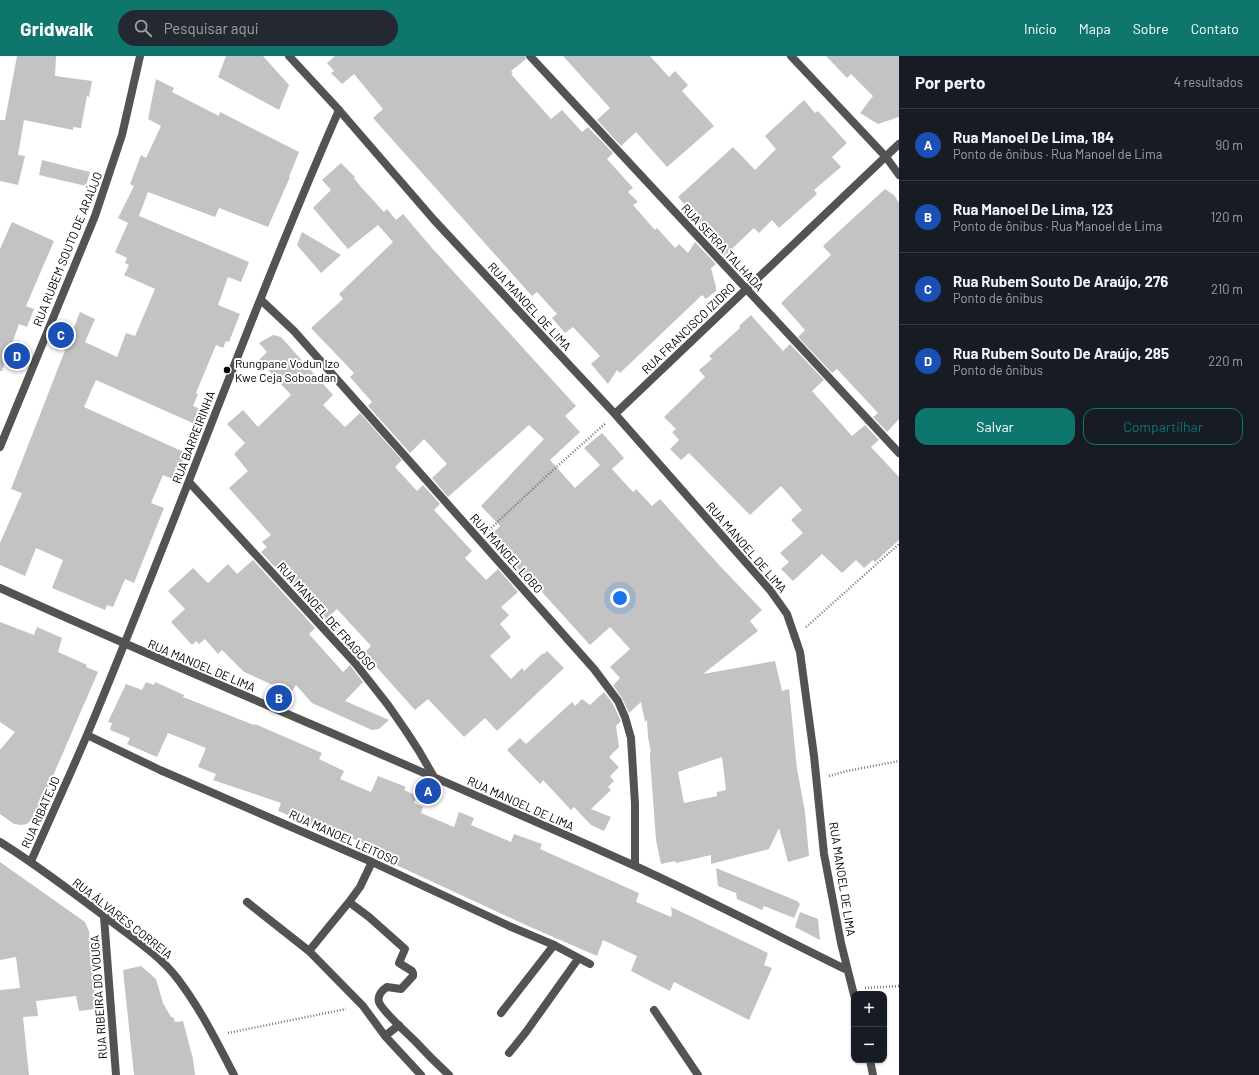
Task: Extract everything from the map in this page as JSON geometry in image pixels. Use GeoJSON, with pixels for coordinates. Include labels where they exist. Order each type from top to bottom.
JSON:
{"type":"FeatureCollection","features":[{"type":"Feature","properties":{"kind":"street","name":"RUA RUBEM SOUTO DE ARAÚJO"},"geometry":{"type":"LineString","coordinates":[[0,447],[2,436],[95,216],[108,181],[122,136],[140,56]]}},
{"type":"Feature","properties":{"kind":"street","name":"RUA MANOEL DE LIMA"},"geometry":{"type":"LineString","coordinates":[[289,56],[434,220],[615,414],[770,590],[787,614],[800,652],[803,669],[824,854],[847,970]]}},
{"type":"Feature","properties":{"kind":"street","name":"RUA SERRA TALHADA"},"geometry":{"type":"LineString","coordinates":[[530,56],[746,290],[899,452]]}},
{"type":"Feature","properties":{"kind":"street"},"geometry":{"type":"LineString","coordinates":[[792,56],[886,157],[899,175]]}},
{"type":"Feature","properties":{"kind":"street","name":"RUA BARREIRINHA"},"geometry":{"type":"LineString","coordinates":[[71,772],[189,482],[206,435],[288,229],[338,110]]}},
{"type":"Feature","properties":{"kind":"street","name":"RUA FRANCISCO IZIDRO"},"geometry":{"type":"LineString","coordinates":[[615,414],[899,144]]}},
{"type":"Feature","properties":{"kind":"street","name":"RUA MANOEL LOBO"},"geometry":{"type":"LineString","coordinates":[[261,300],[294,331],[594,669],[618,701],[625,717],[631,738],[635,804],[635,866]]}},
{"type":"Feature","properties":{"kind":"street","name":"RUA MANOEL DE FRAGOSO"},"geometry":{"type":"LineString","coordinates":[[189,482],[355,663],[401,724],[419,750],[434,777]]}},
{"type":"Feature","properties":{"kind":"street","name":"RUA MANOEL DE LIMA"},"geometry":{"type":"LineString","coordinates":[[0,588],[124,644],[434,777],[635,866],[847,970]]}},
{"type":"Feature","properties":{"kind":"street","name":"RUA MANOEL LEITOSO"},"geometry":{"type":"LineString","coordinates":[[87,735],[160,770],[372,862],[509,926],[554,945],[590,964]]}},
{"type":"Feature","properties":{"kind":"street","name":"RUA RIBATEJO"},"geometry":{"type":"LineString","coordinates":[[31,861],[71,772]]}},
{"type":"Feature","properties":{"kind":"street","name":"RUA ÁLVARES CORREIA"},"geometry":{"type":"LineString","coordinates":[[0,842],[31,861],[157,957],[172,973],[200,1013],[214,1036],[234,1075]]}},
{"type":"Feature","properties":{"kind":"street"},"geometry":{"type":"LineString","coordinates":[[309,951],[350,902],[360,887],[372,862]]}},
{"type":"Feature","properties":{"kind":"street"},"geometry":{"type":"LineString","coordinates":[[247,902],[309,951],[363,1006],[385,1036],[421,1075]]}},
{"type":"Feature","properties":{"kind":"street"},"geometry":{"type":"LineString","coordinates":[[350,902],[405,949],[399,963],[413,973],[413,976],[401,989],[384,988],[378,997],[381,1006],[449,1075]]}},
{"type":"Feature","properties":{"kind":"street","name":"RUA RIBEIRA DO VOUGA"},"geometry":{"type":"LineString","coordinates":[[104,917],[116,1075]]}},
{"type":"Feature","properties":{"kind":"street"},"geometry":{"type":"LineString","coordinates":[[501,1013],[554,945]]}},
{"type":"Feature","properties":{"kind":"street"},"geometry":{"type":"LineString","coordinates":[[509,1053],[526,1032],[578,958]]}},
{"type":"Feature","properties":{"kind":"street"},"geometry":{"type":"LineString","coordinates":[[847,970],[852,991]]}},
{"type":"Feature","properties":{"kind":"street"},"geometry":{"type":"LineString","coordinates":[[654,1010],[698,1075]]}},
{"type":"Feature","properties":{"kind":"street"},"geometry":{"type":"LineString","coordinates":[[385,1036],[399,1025]]}},
{"type":"Feature","properties":{"kind":"street"},"geometry":{"type":"LineString","coordinates":[[871,1063],[873,1075]]}},
{"type":"Feature","properties":{"kind":"path"},"geometry":{"type":"LineString","coordinates":[[479,540],[615,414]]}},
{"type":"Feature","properties":{"kind":"path"},"geometry":{"type":"LineString","coordinates":[[795,635],[809,625],[899,544]]}},
{"type":"Feature","properties":{"kind":"path"},"geometry":{"type":"LineString","coordinates":[[816,780],[847,771],[899,761]]}},
{"type":"Feature","properties":{"kind":"path"},"geometry":{"type":"LineString","coordinates":[[861,991],[876,987],[899,986]]}},
{"type":"Feature","properties":{"kind":"path"},"geometry":{"type":"LineString","coordinates":[[214,1036],[363,1006]]}},
{"type":"Feature","properties":{"kind":"building"},"geometry":{"type":"Polygon","coordinates":[[[17,56],[56,56],[55,76],[92,81],[89,97],[87,96],[81,128],[73,127],[73,130],[24,120],[18,155],[25,156],[18,185],[0,181],[0,120],[5,120],[17,56]]]}},
{"type":"Feature","properties":{"kind":"building"},"geometry":{"type":"Polygon","coordinates":[[[226,56],[263,56],[289,85],[279,110],[218,77],[226,56]]]}},
{"type":"Feature","properties":{"kind":"building"},"geometry":{"type":"Polygon","coordinates":[[[335,56],[525,56],[526,59],[511,71],[513,73],[511,74],[551,119],[562,110],[582,132],[588,127],[613,153],[607,159],[633,188],[628,192],[638,202],[633,205],[655,230],[657,228],[675,248],[679,244],[688,253],[695,242],[716,264],[711,268],[716,291],[706,299],[702,295],[620,373],[617,370],[608,384],[591,364],[600,356],[573,327],[565,333],[552,318],[557,314],[537,292],[532,296],[373,118],[383,109],[354,74],[342,84],[331,73],[334,71],[327,63],[335,56]]]}},
{"type":"Feature","properties":{"kind":"building"},"geometry":{"type":"Polygon","coordinates":[[[563,56],[650,56],[669,77],[675,71],[688,85],[682,91],[714,126],[667,167],[636,132],[621,146],[597,120],[610,108],[563,56]]]}},
{"type":"Feature","properties":{"kind":"building"},"geometry":{"type":"Polygon","coordinates":[[[826,56],[899,56],[899,117],[878,124],[860,113],[873,96],[851,74],[847,78],[826,56]]]}},
{"type":"Feature","properties":{"kind":"building"},"geometry":{"type":"Polygon","coordinates":[[[156,79],[174,88],[172,92],[219,116],[220,112],[299,152],[290,177],[268,227],[219,208],[215,217],[148,192],[139,216],[249,262],[241,282],[228,277],[218,305],[240,314],[229,342],[226,341],[223,348],[216,345],[196,393],[198,394],[193,406],[202,410],[197,425],[96,380],[84,407],[186,453],[175,480],[163,475],[151,503],[164,508],[134,583],[125,579],[113,607],[107,605],[105,610],[52,588],[63,560],[36,548],[25,576],[0,565],[0,543],[22,493],[11,489],[80,312],[95,319],[85,342],[117,357],[126,333],[135,336],[155,289],[124,275],[129,265],[125,263],[127,258],[115,252],[128,223],[118,218],[134,186],[130,184],[141,155],[146,158],[161,126],[148,119],[156,79]]]}},
{"type":"Feature","properties":{"kind":"building"},"geometry":{"type":"Polygon","coordinates":[[[804,100],[815,113],[818,111],[847,143],[832,157],[841,167],[814,190],[817,194],[779,228],[772,220],[759,233],[754,228],[724,256],[702,233],[705,228],[678,197],[733,147],[755,170],[776,149],[765,136],[804,100]]]}},
{"type":"Feature","properties":{"kind":"building"},"geometry":{"type":"Polygon","coordinates":[[[42,160],[90,172],[86,186],[39,175],[42,160]]]}},
{"type":"Feature","properties":{"kind":"building"},"geometry":{"type":"Polygon","coordinates":[[[341,163],[355,177],[354,178],[361,187],[384,212],[387,209],[396,220],[403,214],[432,248],[576,406],[565,416],[580,432],[550,460],[575,488],[600,465],[584,448],[602,433],[624,458],[612,469],[633,492],[636,489],[652,506],[660,499],[762,610],[750,621],[758,631],[703,674],[775,661],[782,691],[789,689],[797,769],[805,812],[809,856],[788,862],[779,828],[769,849],[711,864],[711,855],[676,863],[675,861],[661,864],[656,840],[650,759],[651,752],[647,720],[645,722],[641,702],[629,713],[622,698],[613,685],[620,678],[610,667],[630,649],[610,627],[590,645],[531,580],[526,584],[506,562],[511,557],[491,535],[500,526],[481,506],[544,439],[529,425],[448,497],[432,478],[447,464],[424,439],[410,453],[368,406],[372,402],[350,377],[354,373],[311,328],[343,299],[339,294],[393,242],[378,225],[348,249],[313,208],[331,190],[322,180],[341,163]],[[722,757],[678,772],[684,803],[717,796],[717,792],[726,790],[722,757]]]}},
{"type":"Feature","properties":{"kind":"building"},"geometry":{"type":"Polygon","coordinates":[[[885,189],[894,195],[899,203],[899,419],[887,432],[873,417],[878,413],[837,369],[832,373],[798,337],[805,330],[781,303],[831,255],[823,246],[885,189]]]}},
{"type":"Feature","properties":{"kind":"building"},"geometry":{"type":"Polygon","coordinates":[[[12,222],[54,241],[26,306],[34,309],[27,327],[19,324],[2,371],[0,371],[0,249],[12,222]]]}},
{"type":"Feature","properties":{"kind":"building"},"geometry":{"type":"Polygon","coordinates":[[[302,232],[341,255],[321,273],[297,245],[302,232]]]}},
{"type":"Feature","properties":{"kind":"building"},"geometry":{"type":"Polygon","coordinates":[[[751,315],[783,351],[790,344],[824,380],[812,391],[852,436],[865,425],[879,440],[871,447],[899,477],[899,540],[875,562],[873,560],[864,568],[856,560],[842,573],[822,554],[793,581],[781,569],[789,562],[780,553],[803,533],[791,520],[802,510],[781,486],[750,515],[689,453],[681,460],[670,449],[679,440],[672,432],[676,429],[664,417],[705,377],[699,370],[712,359],[709,356],[740,328],[739,326],[751,315]]]}},
{"type":"Feature","properties":{"kind":"building"},"geometry":{"type":"Polygon","coordinates":[[[273,335],[281,337],[333,395],[323,405],[345,427],[360,413],[402,460],[395,467],[417,491],[423,485],[440,504],[434,510],[472,551],[465,558],[486,580],[498,569],[518,592],[501,607],[509,615],[500,624],[511,637],[490,656],[511,679],[522,668],[524,671],[547,651],[564,668],[497,731],[485,718],[464,737],[428,699],[415,710],[364,653],[371,646],[337,609],[324,621],[261,552],[267,547],[262,542],[271,535],[229,488],[248,471],[234,454],[245,443],[227,424],[243,410],[258,427],[291,395],[259,360],[267,352],[259,343],[273,335]]]}},
{"type":"Feature","properties":{"kind":"building"},"geometry":{"type":"Polygon","coordinates":[[[253,560],[315,628],[309,634],[343,672],[350,665],[363,682],[345,701],[389,720],[379,729],[372,730],[312,703],[296,685],[291,693],[244,672],[222,650],[218,654],[205,639],[199,644],[196,641],[192,645],[171,622],[185,609],[168,591],[193,568],[208,583],[228,564],[237,574],[253,560]]]}},
{"type":"Feature","properties":{"kind":"building"},"geometry":{"type":"Polygon","coordinates":[[[0,622],[34,635],[37,627],[62,638],[58,652],[87,665],[86,667],[98,672],[36,815],[27,824],[21,825],[14,824],[0,814],[0,750],[15,732],[0,722],[0,622]]]}},
{"type":"Feature","properties":{"kind":"building"},"geometry":{"type":"Polygon","coordinates":[[[146,682],[154,685],[155,682],[184,695],[183,697],[254,725],[255,724],[322,753],[319,759],[344,771],[340,779],[371,792],[378,776],[406,787],[404,790],[417,796],[414,803],[423,807],[421,813],[454,827],[459,812],[474,818],[471,825],[511,842],[514,834],[542,844],[540,849],[639,893],[636,902],[671,917],[671,907],[768,953],[764,965],[772,968],[749,1020],[674,982],[670,991],[631,971],[637,956],[603,940],[597,956],[528,926],[379,857],[382,851],[351,838],[349,844],[332,837],[334,834],[278,811],[281,803],[213,780],[216,774],[198,767],[206,748],[168,733],[157,757],[127,744],[130,738],[110,730],[112,723],[108,722],[126,684],[142,690],[146,682]]]}},
{"type":"Feature","properties":{"kind":"building"},"geometry":{"type":"Polygon","coordinates":[[[604,692],[613,704],[621,721],[616,726],[619,747],[609,757],[619,767],[610,776],[614,781],[608,787],[611,790],[591,809],[611,817],[604,831],[591,825],[574,807],[571,810],[543,780],[540,784],[507,750],[520,738],[526,744],[572,702],[575,706],[582,699],[590,705],[604,692]]]}},
{"type":"Feature","properties":{"kind":"building"},"geometry":{"type":"Polygon","coordinates":[[[0,862],[85,922],[89,931],[96,1009],[79,1011],[76,996],[36,1001],[38,1016],[23,1017],[29,1075],[0,1075],[0,990],[20,988],[16,957],[0,960],[0,862]]]}},
{"type":"Feature","properties":{"kind":"building"},"geometry":{"type":"Polygon","coordinates":[[[716,868],[797,901],[800,904],[794,918],[764,906],[762,910],[737,899],[736,893],[718,886],[716,868]]]}},
{"type":"Feature","properties":{"kind":"building"},"geometry":{"type":"Polygon","coordinates":[[[800,912],[818,919],[820,940],[795,927],[800,912]]]}},
{"type":"Feature","properties":{"kind":"building"},"geometry":{"type":"Polygon","coordinates":[[[141,966],[156,979],[163,1003],[171,1017],[173,1017],[175,1022],[183,1021],[193,1059],[195,1075],[134,1075],[123,970],[141,966]]]}},
{"type":"Feature","properties":{"kind":"place","name":"Rua Rubem Souto De Araújo, 276"},"geometry":{"type":"Point","coordinates":[61,335]}},
{"type":"Feature","properties":{"kind":"place","name":"Rua Rubem Souto De Araújo, 285"},"geometry":{"type":"Point","coordinates":[17,356]}},
{"type":"Feature","properties":{"kind":"place","name":"Rungpane Vodun Izo Kwe Ceja Soboadan"},"geometry":{"type":"Point","coordinates":[227,370]}},
{"type":"Feature","properties":{"kind":"place","name":"Rua Manoel De Lima, 123"},"geometry":{"type":"Point","coordinates":[279,698]}},
{"type":"Feature","properties":{"kind":"place","name":"Rua Manoel De Lima, 184"},"geometry":{"type":"Point","coordinates":[428,791]}}]}
